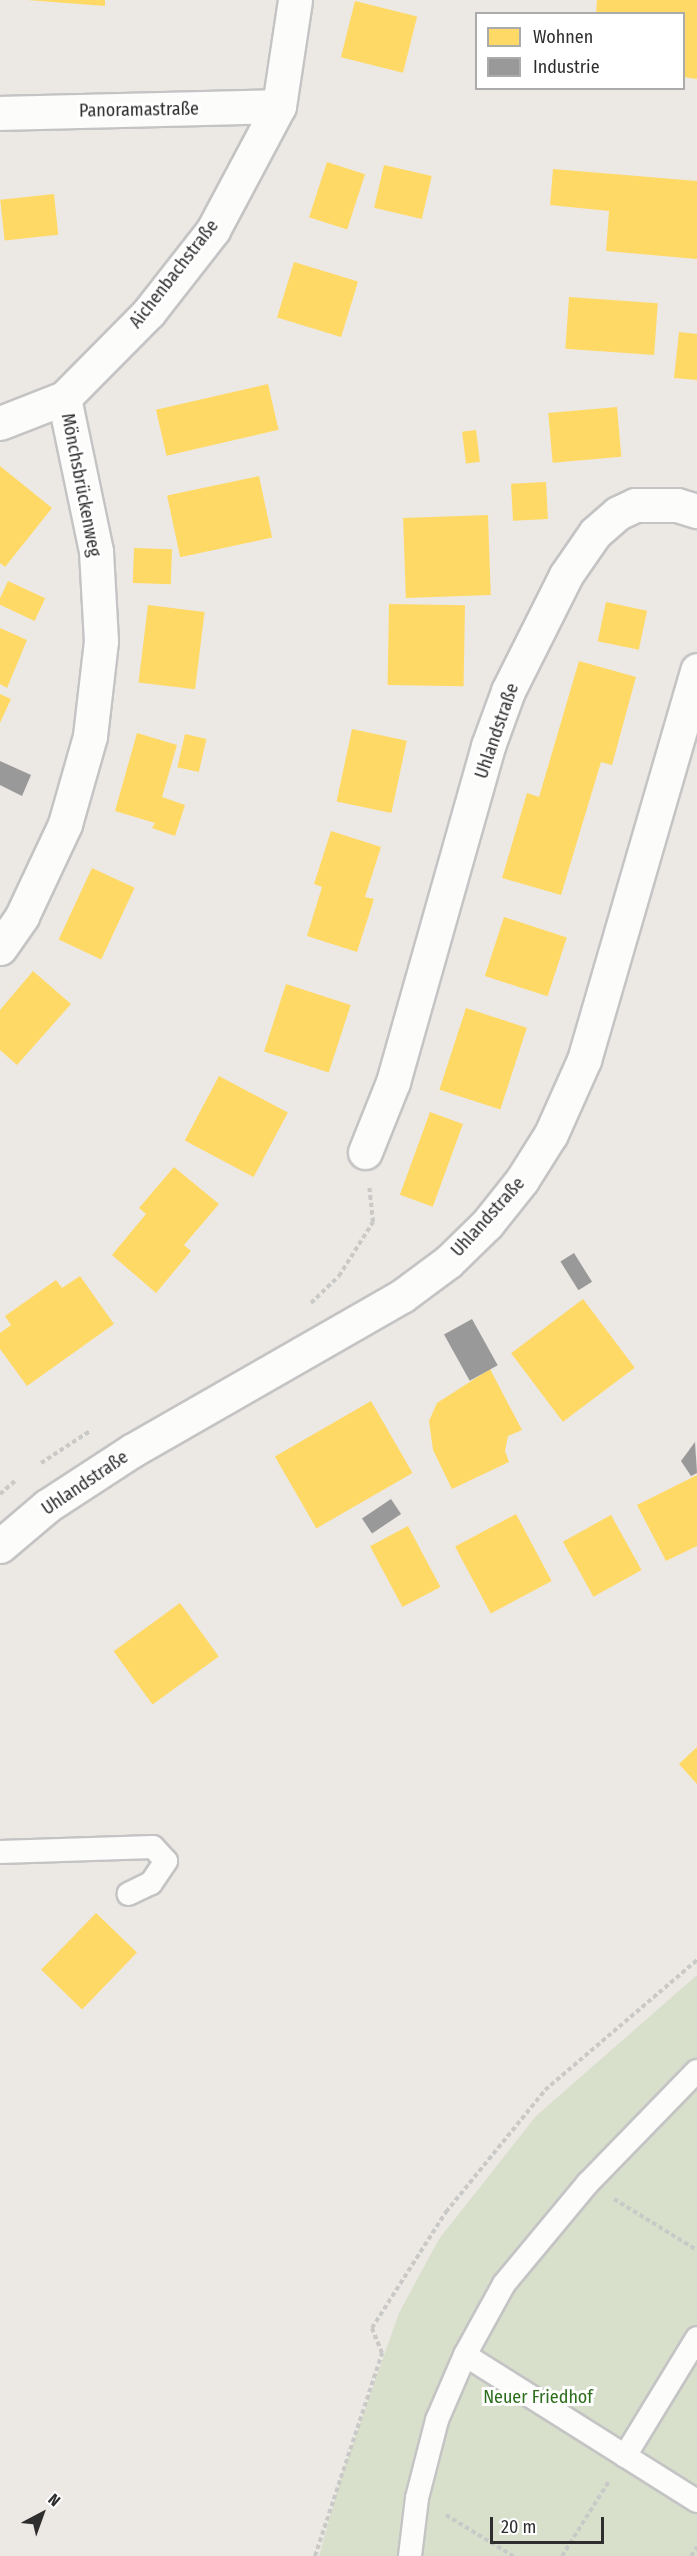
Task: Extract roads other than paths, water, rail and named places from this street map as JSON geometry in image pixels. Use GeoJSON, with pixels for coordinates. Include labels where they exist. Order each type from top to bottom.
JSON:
{"type":"FeatureCollection","features":[{"type":"Feature","properties":{"kind":"street","name":"Aichenbachstraße"},"geometry":{"type":"LineString","coordinates":[[0,423],[64,398],[148,312],[213,230],[279,106],[295,0]]}},
{"type":"Feature","properties":{"kind":"street","name":"Panoramastraße"},"geometry":{"type":"LineString","coordinates":[[0,113],[279,106]]}},
{"type":"Feature","properties":{"kind":"street","name":"Mönchsbrückenweg"},"geometry":{"type":"LineString","coordinates":[[0,948],[22,916],[66,824],[90,736],[101,641],[96,551],[64,398]]}},
{"type":"Feature","properties":{"kind":"street","name":"Uhlandstraße"},"geometry":{"type":"LineString","coordinates":[[365,1152],[393,1082],[488,746],[508,691],[567,575],[595,533],[618,513],[635,505],[676,505],[697,511]]}},
{"type":"Feature","properties":{"kind":"street","name":"Uhlandstraße"},"geometry":{"type":"LineString","coordinates":[[0,1546],[47,1506],[133,1450],[402,1296],[448,1262],[487,1224],[522,1180],[551,1134],[584,1060],[697,670]]}},
{"type":"Feature","properties":{"kind":"lane"},"geometry":{"type":"LineString","coordinates":[[0,1852],[153,1846],[166,1861],[151,1883],[128,1894]]}},
{"type":"Feature","properties":{"kind":"lane"},"geometry":{"type":"LineString","coordinates":[[410,2556],[417,2498],[437,2420],[465,2355],[504,2284],[588,2183],[697,2071]]}},
{"type":"Feature","properties":{"kind":"lane"},"geometry":{"type":"LineString","coordinates":[[625,2456],[697,2338]]}},
{"type":"Feature","properties":{"kind":"lane"},"geometry":{"type":"LineString","coordinates":[[465,2355],[697,2501]]}},
{"type":"Feature","properties":{"kind":"park label","name":"Neuer Friedhof"},"geometry":{"type":"Point","coordinates":[538,2397]}}]}
